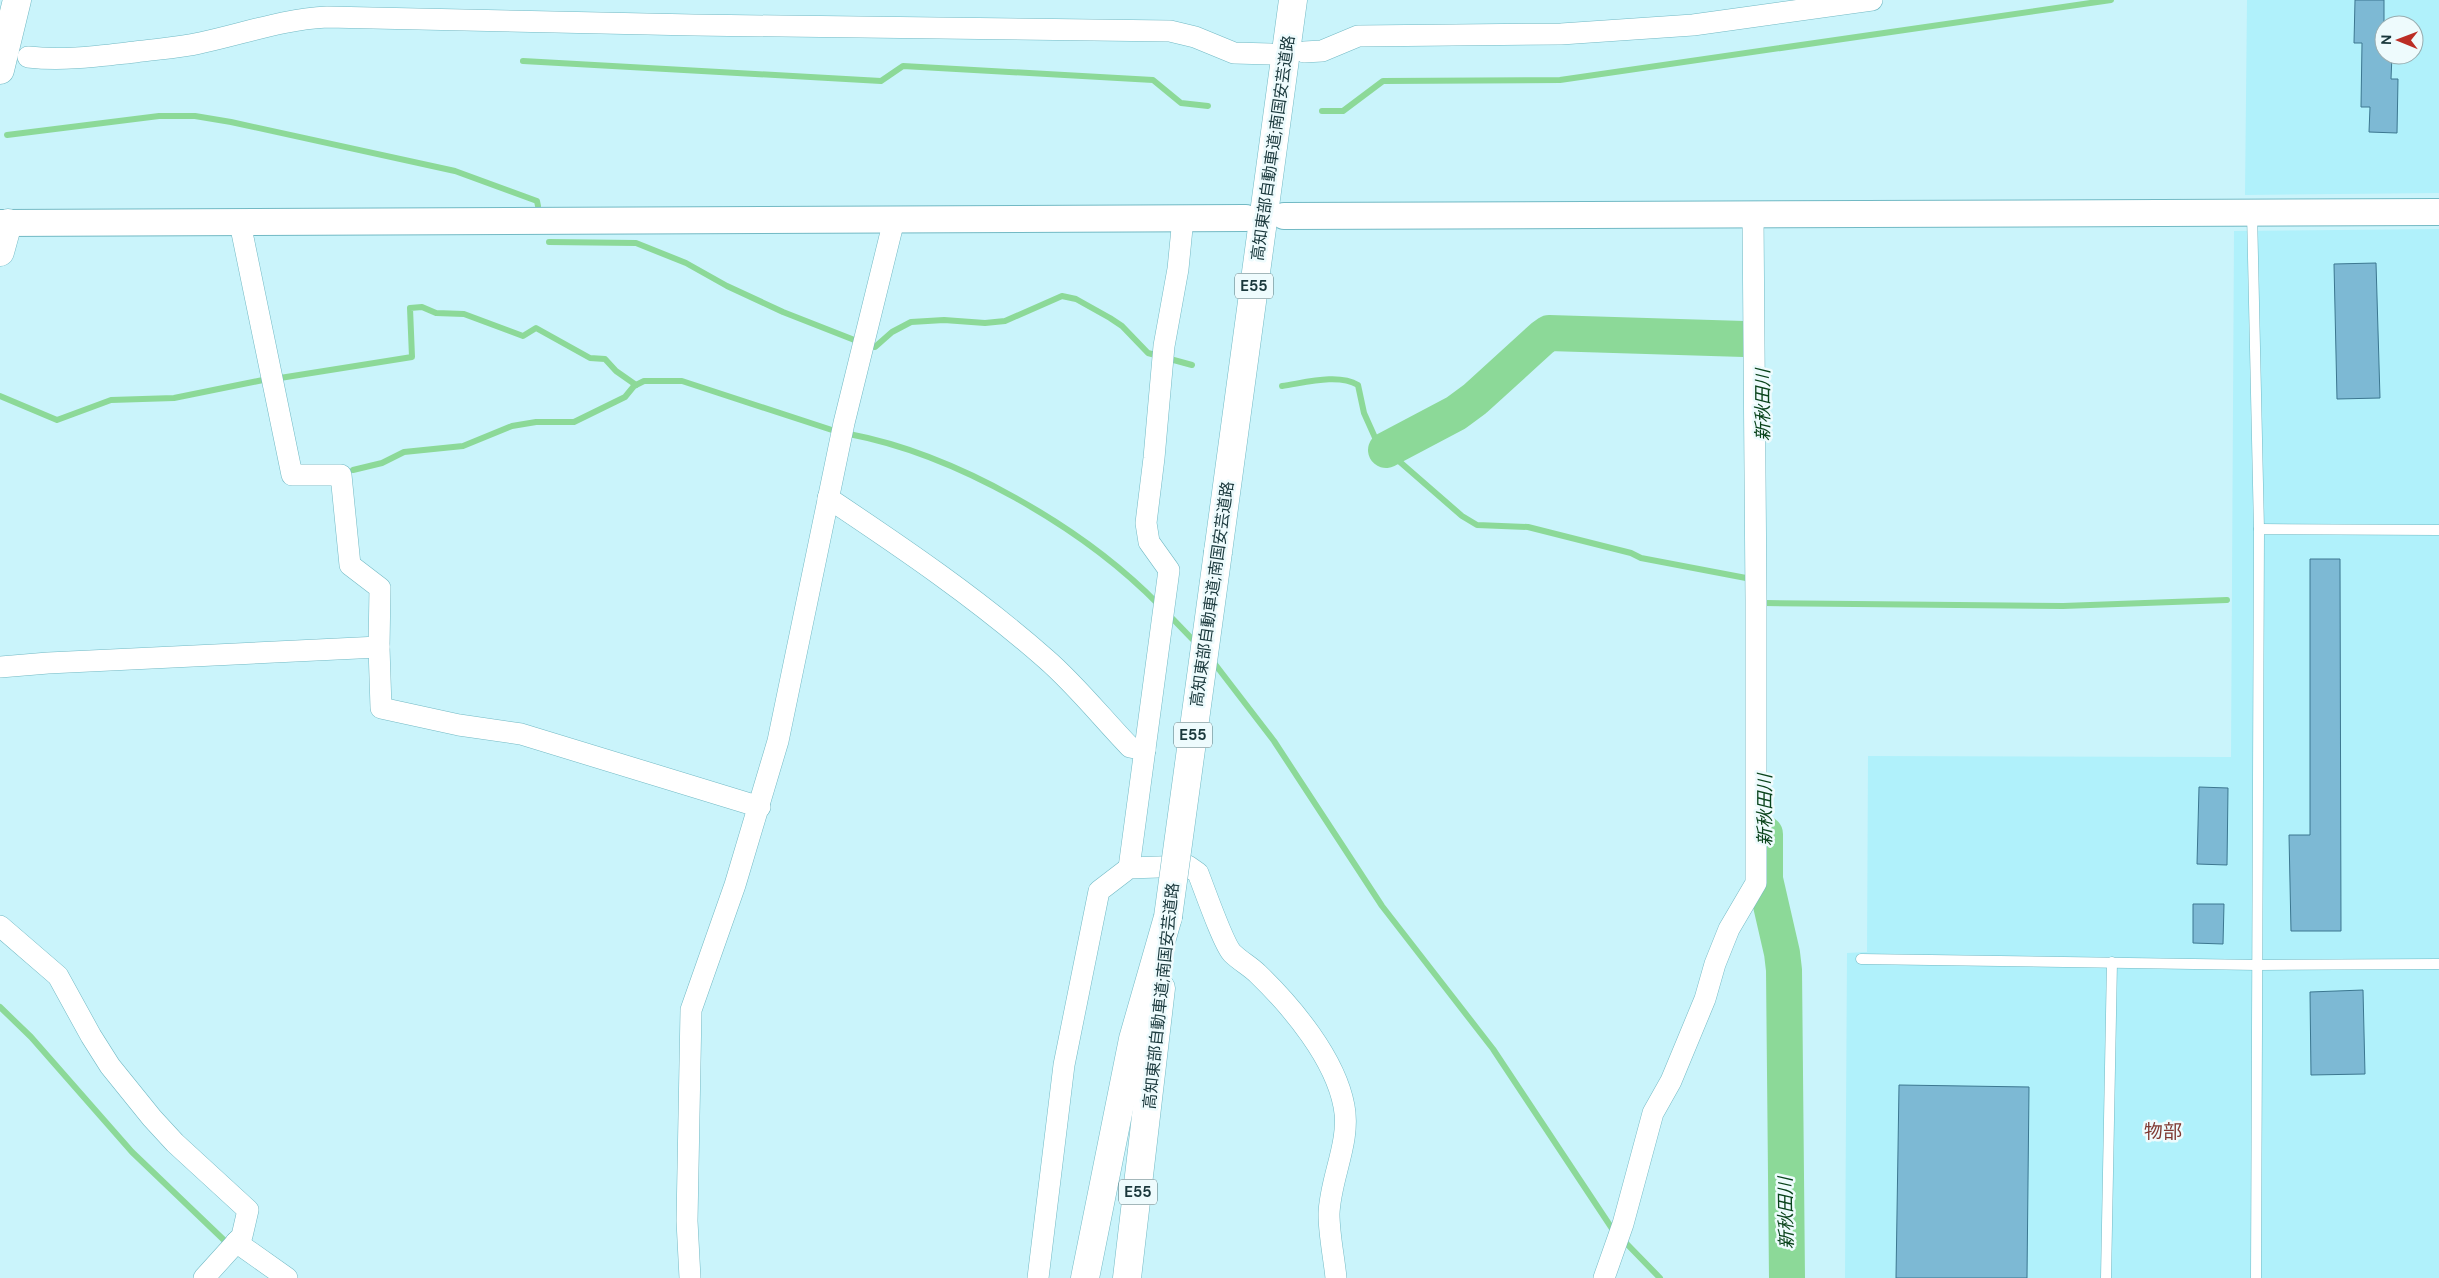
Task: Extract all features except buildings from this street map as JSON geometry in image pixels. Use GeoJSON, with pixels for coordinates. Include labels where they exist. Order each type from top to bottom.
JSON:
{"type":"FeatureCollection","features":[{"type":"Feature","properties":{"kind":"highway"},"geometry":{"type":"LineString","coordinates":[[0,70],[17,0]]}},
{"type":"Feature","properties":{"kind":"highway","name":"高知東部自動車道;南国安芸道路"},"geometry":{"type":"LineString","coordinates":[[1127,1278],[1168,917],[1292,10]]}},
{"type":"Feature","properties":{"kind":"highway"},"geometry":{"type":"LineString","coordinates":[[0,252],[4,223]]}},
{"type":"Feature","properties":{"kind":"highway"},"geometry":{"type":"LineString","coordinates":[[1085,1278],[1133,1039],[1168,917]]}},
{"type":"Feature","properties":{"kind":"highway"},"geometry":{"type":"LineString","coordinates":[[1146,1278],[1148,1106]]}},
{"type":"Feature","properties":{"kind":"street"},"geometry":{"type":"LineString","coordinates":[[1304,52],[1322,51],[1358,36],[1561,34],[1693,25],[1872,0]]}},
{"type":"Feature","properties":{"kind":"street"},"geometry":{"type":"LineString","coordinates":[[28,57],[52,60],[82,58],[170,47],[199,43],[283,22],[327,17],[694,25],[1170,31],[1194,37],[1234,53],[1270,54]]}},
{"type":"Feature","properties":{"kind":"street"},"geometry":{"type":"LineString","coordinates":[[1284,216],[2439,212]]}},
{"type":"Feature","properties":{"kind":"street"},"geometry":{"type":"LineString","coordinates":[[1604,1278],[1623,1224],[1654,1113],[1671,1081],[1705,999],[1715,964],[1726,936],[1756,883],[1756,600],[1752,215]]}},
{"type":"Feature","properties":{"kind":"street"},"geometry":{"type":"LineString","coordinates":[[1129,868],[1169,570],[1150,542],[1146,523],[1164,346],[1178,268],[1183,218]]}},
{"type":"Feature","properties":{"kind":"street"},"geometry":{"type":"LineString","coordinates":[[4,223],[1246,218]]}},
{"type":"Feature","properties":{"kind":"street"},"geometry":{"type":"LineString","coordinates":[[690,1278],[687,1221],[690,1018],[760,807],[778,741],[828,498],[894,220]]}},
{"type":"Feature","properties":{"kind":"street"},"geometry":{"type":"LineString","coordinates":[[240,223],[292,475],[341,475],[350,565],[380,588],[381,708],[459,726],[521,734],[760,807]]}},
{"type":"Feature","properties":{"kind":"street"},"geometry":{"type":"LineString","coordinates":[[828,498],[888,538],[991,613],[1047,660],[1130,747],[1145,750]]}},
{"type":"Feature","properties":{"kind":"street"},"geometry":{"type":"LineString","coordinates":[[0,667],[379,647]]}},
{"type":"Feature","properties":{"kind":"street"},"geometry":{"type":"LineString","coordinates":[[1038,1278],[1064,1065],[1099,891],[1129,868],[1188,866],[1198,873],[1231,952],[1257,972],[1286,1002],[1324,1058],[1339,1087],[1344,1106],[1346,1126],[1334,1180],[1329,1214],[1336,1278]]}},
{"type":"Feature","properties":{"kind":"street"},"geometry":{"type":"LineString","coordinates":[[0,926],[58,976],[90,1036],[110,1066],[152,1118],[175,1143],[248,1210],[242,1236],[204,1278]]}},
{"type":"Feature","properties":{"kind":"street"},"geometry":{"type":"LineString","coordinates":[[236,1242],[286,1278]]}},
{"type":"Feature","properties":{"kind":"lane"},"geometry":{"type":"LineString","coordinates":[[2252,212],[2259,529],[2256,1278]]}},
{"type":"Feature","properties":{"kind":"lane"},"geometry":{"type":"LineString","coordinates":[[2259,529],[2439,530]]}},
{"type":"Feature","properties":{"kind":"lane"},"geometry":{"type":"LineString","coordinates":[[1861,958],[2258,965],[2439,964]]}},
{"type":"Feature","properties":{"kind":"lane"},"geometry":{"type":"LineString","coordinates":[[2106,1278],[2112,962]]}},
{"type":"Feature","properties":{"kind":"shaded area"},"geometry":{"type":"Polygon","coordinates":[[[2247,0],[2439,0],[2439,193],[2245,195],[2247,0]]]}},
{"type":"Feature","properties":{"kind":"shaded area"},"geometry":{"type":"Polygon","coordinates":[[[2439,229],[2439,1278],[1845,1278],[1847,953],[1867,952],[1868,756],[2231,757],[2234,231],[2439,229]]]}},
{"type":"Feature","properties":{"kind":"waterway"},"geometry":{"type":"LineString","coordinates":[[1322,111],[1343,111],[1383,81],[1560,80],[2111,0]]}},
{"type":"Feature","properties":{"kind":"waterway"},"geometry":{"type":"LineString","coordinates":[[523,61],[881,81],[903,66],[1153,80],[1181,103],[1208,106]]}},
{"type":"Feature","properties":{"kind":"waterway"},"geometry":{"type":"LineString","coordinates":[[7,135],[159,116],[195,116],[231,122],[455,171],[537,201],[538,206]]}},
{"type":"Feature","properties":{"kind":"waterway"},"geometry":{"type":"LineString","coordinates":[[549,242],[636,243],[686,263],[727,286],[783,312],[857,341]]}},
{"type":"Feature","properties":{"kind":"waterway"},"geometry":{"type":"LineString","coordinates":[[871,345],[875,347],[892,332],[911,322],[944,320],[985,323],[1005,321],[1062,296],[1076,299],[1110,318],[1122,326],[1148,353],[1192,365]]}},
{"type":"Feature","properties":{"kind":"waterway"},"geometry":{"type":"LineString","coordinates":[[280,378],[412,357],[410,308],[422,307],[436,313],[464,314],[523,336],[536,328],[590,358],[605,359],[616,371],[636,385]]}},
{"type":"Feature","properties":{"kind":"waterway","name":"新秋田川"},"geometry":{"type":"LineString","coordinates":[[1386,450],[1456,413],[1475,399],[1549,333],[1744,339]]}},
{"type":"Feature","properties":{"kind":"waterway"},"geometry":{"type":"LineString","coordinates":[[1282,386],[1331,379],[1350,381],[1358,385],[1364,413],[1377,442],[1462,516],[1477,525],[1528,527],[1631,553],[1641,558],[1746,578]]}},
{"type":"Feature","properties":{"kind":"waterway"},"geometry":{"type":"LineString","coordinates":[[0,396],[57,420],[111,400],[174,398],[263,380]]}},
{"type":"Feature","properties":{"kind":"waterway"},"geometry":{"type":"LineString","coordinates":[[353,470],[382,463],[404,452],[463,446],[512,426],[536,422],[574,422],[625,397],[634,386],[644,381],[682,381],[835,431]]}},
{"type":"Feature","properties":{"kind":"waterway"},"geometry":{"type":"LineString","coordinates":[[849,434],[890,444],[931,458],[974,476],[1015,498],[1093,548],[1128,576],[1159,605]]}},
{"type":"Feature","properties":{"kind":"waterway"},"geometry":{"type":"LineString","coordinates":[[1765,603],[2063,606],[2227,600]]}},
{"type":"Feature","properties":{"kind":"waterway"},"geometry":{"type":"LineString","coordinates":[[1168,614],[1197,644]]}},
{"type":"Feature","properties":{"kind":"waterway"},"geometry":{"type":"LineString","coordinates":[[1211,659],[1274,741],[1382,906],[1493,1049],[1613,1230]]}},
{"type":"Feature","properties":{"kind":"waterway","name":"新秋田川"},"geometry":{"type":"LineString","coordinates":[[1765,834],[1765,879],[1782,953],[1784,970],[1787,1278]]}},
{"type":"Feature","properties":{"kind":"waterway"},"geometry":{"type":"LineString","coordinates":[[0,1007],[31,1037],[132,1152],[226,1242]]}},
{"type":"Feature","properties":{"kind":"waterway"},"geometry":{"type":"LineString","coordinates":[[1624,1241],[1660,1278]]}},
{"type":"Feature","properties":{"kind":"district","name":"物部"},"geometry":{"type":"Point","coordinates":[2163,1131]}}]}
